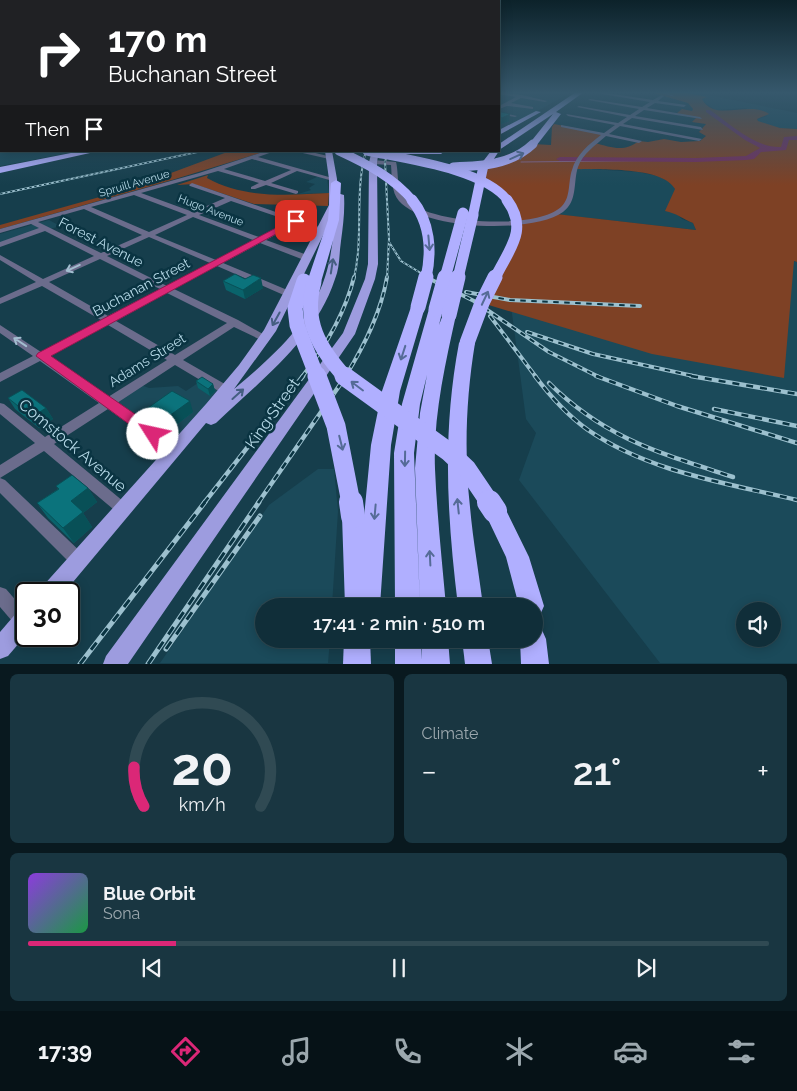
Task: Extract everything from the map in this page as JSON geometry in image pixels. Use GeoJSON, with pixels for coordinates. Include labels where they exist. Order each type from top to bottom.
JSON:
{"type":"FeatureCollection","features":[{"type":"Feature","properties":{"kind":"highway"},"geometry":{"type":"LineString","coordinates":[[500,132],[515,123]]}},
{"type":"Feature","properties":{"kind":"highway"},"geometry":{"type":"LineString","coordinates":[[500,139],[521,123]]}},
{"type":"Feature","properties":{"kind":"highway"},"geometry":{"type":"LineString","coordinates":[[500,147],[533,123]]}},
{"type":"Feature","properties":{"kind":"highway"},"geometry":{"type":"LineString","coordinates":[[352,152],[408,165],[451,168],[486,164],[522,154],[533,144],[549,123]]}},
{"type":"Feature","properties":{"kind":"highway"},"geometry":{"type":"LineString","coordinates":[[24,164],[76,152]]}},
{"type":"Feature","properties":{"kind":"highway"},"geometry":{"type":"LineString","coordinates":[[0,168],[89,152]]}},
{"type":"Feature","properties":{"kind":"highway"},"geometry":{"type":"LineString","coordinates":[[468,214],[473,172],[483,152]]}},
{"type":"Feature","properties":{"kind":"highway"},"geometry":{"type":"LineString","coordinates":[[407,598],[404,453],[411,404],[434,310],[484,168],[495,152]]}},
{"type":"Feature","properties":{"kind":"highway"},"geometry":{"type":"LineString","coordinates":[[332,153],[366,164],[390,178],[411,198],[419,210],[426,227],[437,364],[429,413],[426,459],[433,598]]}},
{"type":"Feature","properties":{"kind":"highway"},"geometry":{"type":"LineString","coordinates":[[372,155],[429,164],[476,178],[503,194],[514,206],[519,222],[518,232],[482,303],[467,343],[460,377],[456,447],[457,498],[470,598]]}},
{"type":"Feature","properties":{"kind":"highway"},"geometry":{"type":"LineString","coordinates":[[335,185],[334,208],[326,233],[309,281],[295,308],[297,325],[336,426],[349,484],[353,516],[357,598]]}},
{"type":"Feature","properties":{"kind":"highway"},"geometry":{"type":"LineString","coordinates":[[309,281],[311,321],[318,339],[336,367],[347,379],[439,445],[462,465],[495,511],[518,554],[529,598]]}},
{"type":"Feature","properties":{"kind":"highway"},"geometry":{"type":"LineString","coordinates":[[368,598],[381,445],[391,391],[434,310]]}},
{"type":"Feature","properties":{"kind":"highway"},"geometry":{"type":"LineString","coordinates":[[408,648],[409,664]]}},
{"type":"Feature","properties":{"kind":"highway"},"geometry":{"type":"LineString","coordinates":[[435,648],[436,664]]}},
{"type":"Feature","properties":{"kind":"highway"},"geometry":{"type":"LineString","coordinates":[[476,648],[479,664]]}},
{"type":"Feature","properties":{"kind":"highway"},"geometry":{"type":"LineString","coordinates":[[534,648],[535,664]]}},
{"type":"Feature","properties":{"kind":"main road"},"geometry":{"type":"LineString","coordinates":[[60,582],[124,510],[226,390],[265,338],[333,205],[335,185],[332,153]]}},
{"type":"Feature","properties":{"kind":"main road","name":"King Street"},"geometry":{"type":"LineString","coordinates":[[114,664],[350,334],[370,279],[373,264],[372,155]]}},
{"type":"Feature","properties":{"kind":"main road"},"geometry":{"type":"LineString","coordinates":[[175,450],[190,439],[280,356],[321,300],[331,277],[338,229],[340,196],[335,185]]}},
{"type":"Feature","properties":{"kind":"main road"},"geometry":{"type":"LineString","coordinates":[[0,648],[15,631]]}},
{"type":"Feature","properties":{"kind":"street"},"geometry":{"type":"LineString","coordinates":[[568,123],[563,126],[639,141]]}},
{"type":"Feature","properties":{"kind":"street"},"geometry":{"type":"LineString","coordinates":[[610,123],[698,140]]}},
{"type":"Feature","properties":{"kind":"street"},"geometry":{"type":"LineString","coordinates":[[372,155],[394,162],[396,184],[401,199],[412,208],[428,216],[451,222],[484,224],[521,221],[558,212],[569,204],[578,160],[586,148],[624,123]]}},
{"type":"Feature","properties":{"kind":"street"},"geometry":{"type":"LineString","coordinates":[[670,123],[701,129]]}},
{"type":"Feature","properties":{"kind":"street"},"geometry":{"type":"LineString","coordinates":[[600,139],[624,142]]}},
{"type":"Feature","properties":{"kind":"street","name":"Spruill Avenue"},"geometry":{"type":"LineString","coordinates":[[0,231],[86,208],[219,169],[269,152]]}},
{"type":"Feature","properties":{"kind":"street"},"geometry":{"type":"LineString","coordinates":[[314,152],[332,153]]}},
{"type":"Feature","properties":{"kind":"street"},"geometry":{"type":"LineString","coordinates":[[254,158],[295,170],[335,185]]}},
{"type":"Feature","properties":{"kind":"street"},"geometry":{"type":"LineString","coordinates":[[219,169],[296,192]]}},
{"type":"Feature","properties":{"kind":"street"},"geometry":{"type":"LineString","coordinates":[[253,188],[295,170]]}},
{"type":"Feature","properties":{"kind":"street"},"geometry":{"type":"LineString","coordinates":[[192,185],[321,230]]}},
{"type":"Feature","properties":{"kind":"street","name":"Hugo Avenue"},"geometry":{"type":"LineString","coordinates":[[135,193],[307,258]]}},
{"type":"Feature","properties":{"kind":"street"},"geometry":{"type":"LineString","coordinates":[[0,301],[231,198]]}},
{"type":"Feature","properties":{"kind":"street"},"geometry":{"type":"LineString","coordinates":[[86,208],[289,294]]}},
{"type":"Feature","properties":{"kind":"street","name":"Buchanan Street"},"geometry":{"type":"LineString","coordinates":[[0,378],[296,221]]}},
{"type":"Feature","properties":{"kind":"street","name":"Forest Avenue"},"geometry":{"type":"LineString","coordinates":[[32,222],[265,338]]}},
{"type":"Feature","properties":{"kind":"street"},"geometry":{"type":"LineString","coordinates":[[0,245],[44,228]]}},
{"type":"Feature","properties":{"kind":"street"},"geometry":{"type":"LineString","coordinates":[[0,257],[177,359],[226,390]]}},
{"type":"Feature","properties":{"kind":"street","name":"Adams Street"},"geometry":{"type":"LineString","coordinates":[[0,472],[235,322]]}},
{"type":"Feature","properties":{"kind":"street"},"geometry":{"type":"LineString","coordinates":[[0,328],[175,450]]}},
{"type":"Feature","properties":{"kind":"street","name":"Comstock Avenue"},"geometry":{"type":"LineString","coordinates":[[0,407],[124,510]]}},
{"type":"Feature","properties":{"kind":"street"},"geometry":{"type":"LineString","coordinates":[[0,484],[78,561]]}},
{"type":"Feature","properties":{"kind":"street"},"geometry":{"type":"LineString","coordinates":[[0,595],[15,610]]}},
{"type":"Feature","properties":{"kind":"shaded area"},"geometry":{"type":"Polygon","coordinates":[[[500,123],[517,123],[500,132],[500,123]]]}},
{"type":"Feature","properties":{"kind":"shaded area"},"geometry":{"type":"Polygon","coordinates":[[[699,123],[764,123],[780,128],[797,129],[797,262],[794,261],[784,378],[652,354],[482,303],[516,236],[514,206],[481,180],[486,164],[533,144],[551,145],[552,127],[554,124],[606,134],[594,143],[622,148],[639,141],[648,142],[664,139],[681,142],[700,141],[706,136],[699,132],[706,124],[699,123]],[[575,169],[569,203],[556,214],[696,230],[693,223],[665,211],[675,189],[668,182],[657,176],[644,173],[575,169]]]}},
{"type":"Feature","properties":{"kind":"shaded area"},"geometry":{"type":"Polygon","coordinates":[[[761,123],[797,123],[797,129],[780,128],[761,123]]]}},
{"type":"Feature","properties":{"kind":"shaded area"},"geometry":{"type":"Polygon","coordinates":[[[0,152],[75,152],[0,166],[0,152]]]}},
{"type":"Feature","properties":{"kind":"shaded area"},"geometry":{"type":"Polygon","coordinates":[[[227,152],[264,152],[0,229],[0,225],[128,189],[227,152]]]}},
{"type":"Feature","properties":{"kind":"shaded area"},"geometry":{"type":"Polygon","coordinates":[[[575,168],[638,172],[658,176],[672,183],[675,189],[677,214],[682,219],[693,223],[696,230],[554,214],[575,168]]]}},
{"type":"Feature","properties":{"kind":"shaded area"},"geometry":{"type":"Polygon","coordinates":[[[208,175],[207,178],[221,185],[251,193],[283,195],[329,193],[328,206],[254,204],[194,184],[177,185],[208,175]]]}},
{"type":"Feature","properties":{"kind":"shaded area"},"geometry":{"type":"Polygon","coordinates":[[[319,176],[327,178],[329,193],[298,194],[311,190],[309,188],[315,184],[306,182],[319,176]]]}},
{"type":"Feature","properties":{"kind":"shaded area"},"geometry":{"type":"Polygon","coordinates":[[[49,220],[60,226],[47,230],[44,229],[0,245],[0,234],[49,220]]]}},
{"type":"Feature","properties":{"kind":"shaded area"},"geometry":{"type":"Polygon","coordinates":[[[504,253],[767,255],[797,262],[797,663],[660,663],[519,480],[536,433],[526,419],[504,253]]]}},
{"type":"Feature","properties":{"kind":"shaded area"},"geometry":{"type":"Polygon","coordinates":[[[207,377],[222,387],[173,441],[108,403],[138,384],[149,388],[178,386],[186,391],[207,377]]]}},
{"type":"Feature","properties":{"kind":"shaded area"},"geometry":{"type":"Polygon","coordinates":[[[318,469],[334,469],[338,511],[333,598],[255,598],[255,648],[329,648],[328,663],[160,663],[269,505],[318,469]]]}},
{"type":"Feature","properties":{"kind":"building"},"geometry":{"type":"Polygon","coordinates":[[[235,274],[245,279],[253,275],[261,278],[243,290],[223,281],[235,274]]]}},
{"type":"Feature","properties":{"kind":"building"},"geometry":{"type":"Polygon","coordinates":[[[202,377],[213,384],[208,389],[196,381],[202,377]]]}},
{"type":"Feature","properties":{"kind":"building"},"geometry":{"type":"Polygon","coordinates":[[[22,390],[46,408],[32,417],[8,398],[22,390]]]}},
{"type":"Feature","properties":{"kind":"building"},"geometry":{"type":"Polygon","coordinates":[[[172,391],[190,401],[162,421],[145,410],[172,391]]]}},
{"type":"Feature","properties":{"kind":"building"},"geometry":{"type":"Polygon","coordinates":[[[72,475],[88,488],[71,501],[83,512],[63,528],[37,503],[59,489],[56,486],[72,475]]]}},
{"type":"Feature","properties":{"kind":"waterway"},"geometry":{"type":"LineString","coordinates":[[725,123],[747,139],[768,149]]}},
{"type":"Feature","properties":{"kind":"waterway"},"geometry":{"type":"LineString","coordinates":[[560,159],[696,160],[746,158],[751,157],[759,150],[784,149],[786,138],[797,138]]}},
{"type":"Feature","properties":{"kind":"waterway"},"geometry":{"type":"LineString","coordinates":[[521,162],[698,160]]}},
{"type":"Feature","properties":{"kind":"railway"},"geometry":{"type":"LineString","coordinates":[[0,194],[197,152]]}},
{"type":"Feature","properties":{"kind":"railway"},"geometry":{"type":"LineString","coordinates":[[354,278],[357,262],[360,182],[366,152]]}},
{"type":"Feature","properties":{"kind":"railway"},"geometry":{"type":"LineString","coordinates":[[387,278],[389,239],[385,162],[388,152]]}},
{"type":"Feature","properties":{"kind":"railway"},"geometry":{"type":"LineString","coordinates":[[389,242],[401,261],[429,278]]}},
{"type":"Feature","properties":{"kind":"railway"},"geometry":{"type":"LineString","coordinates":[[302,377],[319,354],[340,317],[354,277]]}},
{"type":"Feature","properties":{"kind":"railway"},"geometry":{"type":"LineString","coordinates":[[345,377],[371,329],[381,303],[387,277]]}},
{"type":"Feature","properties":{"kind":"railway"},"geometry":{"type":"LineString","coordinates":[[426,277],[474,301],[549,352],[599,377]]}},
{"type":"Feature","properties":{"kind":"railway"},"geometry":{"type":"LineString","coordinates":[[466,292],[510,300],[640,306]]}},
{"type":"Feature","properties":{"kind":"railway"},"geometry":{"type":"LineString","coordinates":[[490,316],[536,377]]}},
{"type":"Feature","properties":{"kind":"railway"},"geometry":{"type":"LineString","coordinates":[[527,332],[593,354],[698,377]]}},
{"type":"Feature","properties":{"kind":"railway"},"geometry":{"type":"LineString","coordinates":[[204,503],[303,376]]}},
{"type":"Feature","properties":{"kind":"railway"},"geometry":{"type":"LineString","coordinates":[[258,503],[346,376]]}},
{"type":"Feature","properties":{"kind":"railway"},"geometry":{"type":"LineString","coordinates":[[535,376],[559,405],[580,424],[636,456],[689,474],[797,500]]}},
{"type":"Feature","properties":{"kind":"railway"},"geometry":{"type":"LineString","coordinates":[[596,376],[677,406],[797,443]]}},
{"type":"Feature","properties":{"kind":"railway"},"geometry":{"type":"LineString","coordinates":[[691,376],[797,394]]}},
{"type":"Feature","properties":{"kind":"railway"},"geometry":{"type":"LineString","coordinates":[[549,383],[570,402],[613,431],[681,460],[733,477]]}},
{"type":"Feature","properties":{"kind":"railway"},"geometry":{"type":"LineString","coordinates":[[714,409],[797,426]]}},
{"type":"Feature","properties":{"kind":"railway"},"geometry":{"type":"LineString","coordinates":[[80,664],[205,502]]}},
{"type":"Feature","properties":{"kind":"railway"},"geometry":{"type":"LineString","coordinates":[[148,664],[259,502]]}},
{"type":"Feature","properties":{"kind":"railway"},"geometry":{"type":"LineString","coordinates":[[166,649],[260,516]]}},
{"type":"Feature","properties":{"kind":"route"},"geometry":{"type":"LineString","coordinates":[[153,434],[42,356],[296,221]]}}]}
